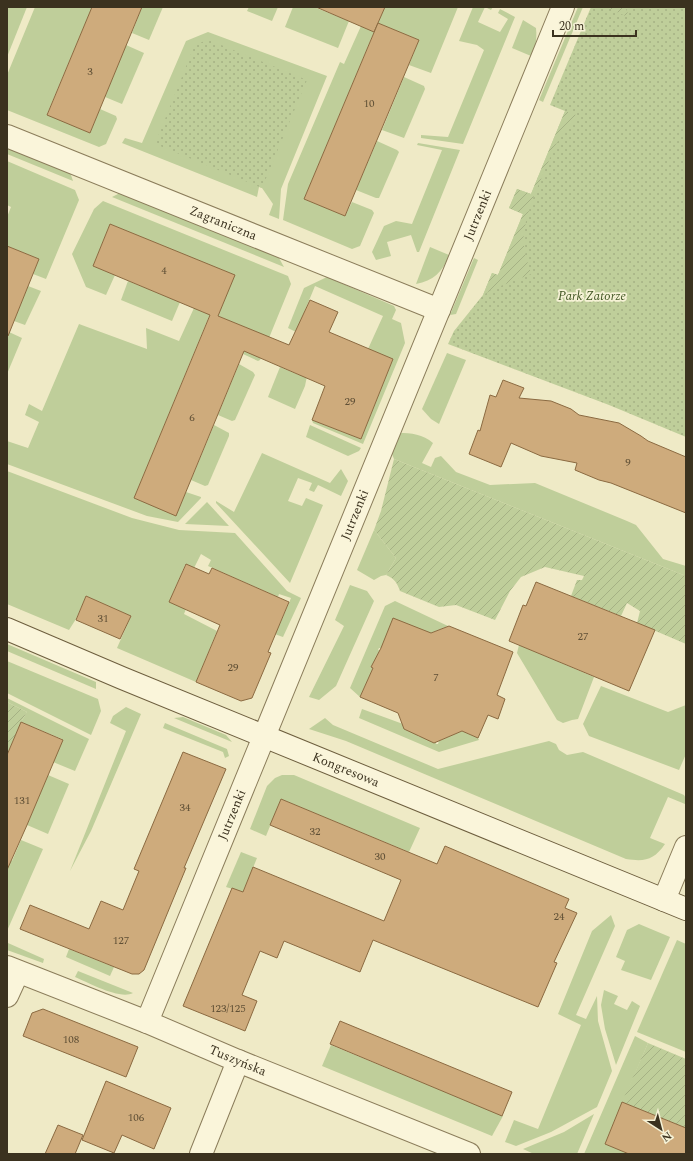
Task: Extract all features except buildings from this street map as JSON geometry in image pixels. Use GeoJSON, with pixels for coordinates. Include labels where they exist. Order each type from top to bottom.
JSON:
{"type":"FeatureCollection","features":[{"type":"Feature","properties":{"kind":"street","name":"Jutrzenki"},"geometry":{"type":"LineString","coordinates":[[147,1022],[439,310],[558,8]]}},
{"type":"Feature","properties":{"kind":"street","name":"Zagraniczna"},"geometry":{"type":"LineString","coordinates":[[7,136],[439,310]]}},
{"type":"Feature","properties":{"kind":"street","name":"Kongresowa"},"geometry":{"type":"LineString","coordinates":[[7,629],[122,678],[686,909]]}},
{"type":"Feature","properties":{"kind":"street"},"geometry":{"type":"LineString","coordinates":[[664,900],[686,847]]}},
{"type":"Feature","properties":{"kind":"street"},"geometry":{"type":"LineString","coordinates":[[7,996],[12,970]]}},
{"type":"Feature","properties":{"kind":"street","name":"Tuszyńska"},"geometry":{"type":"LineString","coordinates":[[12,970],[147,1022],[238,1061],[466,1153]]}},
{"type":"Feature","properties":{"kind":"street"},"geometry":{"type":"LineString","coordinates":[[201,1154],[238,1061]]}},
{"type":"Feature","properties":{"kind":"green space"},"geometry":{"type":"Polygon","coordinates":[[[8,7],[27,7],[7,57],[7,11],[8,7]]]}},
{"type":"Feature","properties":{"kind":"green space"},"geometry":{"type":"Polygon","coordinates":[[[35,7],[92,7],[47,114],[90,133],[100,109],[116,116],[117,119],[106,144],[99,147],[7,110],[7,75],[35,7]]]}},
{"type":"Feature","properties":{"kind":"green space"},"geometry":{"type":"Polygon","coordinates":[[[142,7],[163,7],[149,40],[132,33],[142,7]]]}},
{"type":"Feature","properties":{"kind":"green space"},"geometry":{"type":"Polygon","coordinates":[[[249,7],[278,7],[272,21],[247,11],[249,7]]]}},
{"type":"Feature","properties":{"kind":"green space"},"geometry":{"type":"Polygon","coordinates":[[[293,7],[314,7],[349,21],[338,48],[285,27],[293,7]]]}},
{"type":"Feature","properties":{"kind":"green space"},"geometry":{"type":"Polygon","coordinates":[[[385,7],[458,7],[431,73],[409,65],[419,40],[378,23],[385,7]]]}},
{"type":"Feature","properties":{"kind":"green space"},"geometry":{"type":"Polygon","coordinates":[[[473,7],[485,7],[478,22],[500,32],[508,19],[498,13],[500,9],[515,17],[463,144],[421,138],[421,135],[448,137],[484,50],[477,45],[459,41],[473,7]]]}},
{"type":"Feature","properties":{"kind":"green space"},"geometry":{"type":"Polygon","coordinates":[[[485,7],[493,7],[491,10],[485,7]]]}},
{"type":"Feature","properties":{"kind":"green space"},"geometry":{"type":"Polygon","coordinates":[[[578,7],[583,7],[543,102],[539,100],[578,7]]]}},
{"type":"Feature","properties":{"kind":"green space","name":"Park Zatorze"},"geometry":{"type":"Polygon","coordinates":[[[591,7],[686,7],[686,437],[609,405],[448,344],[454,331],[483,295],[492,273],[498,275],[523,214],[509,208],[517,189],[531,194],[565,111],[550,105],[591,7]]]}},
{"type":"Feature","properties":{"kind":"green space"},"geometry":{"type":"Polygon","coordinates":[[[606,7],[625,7],[630,18],[606,7]]]}},
{"type":"Feature","properties":{"kind":"green space"},"geometry":{"type":"Polygon","coordinates":[[[523,20],[536,28],[536,42],[531,56],[512,48],[523,20]]]}},
{"type":"Feature","properties":{"kind":"green space"},"geometry":{"type":"Polygon","coordinates":[[[361,26],[374,32],[304,199],[345,216],[352,202],[372,210],[374,213],[360,246],[352,249],[283,220],[288,184],[340,62],[344,64],[361,26]]]}},
{"type":"Feature","properties":{"kind":"green space"},"geometry":{"type":"Polygon","coordinates":[[[208,32],[327,76],[281,189],[279,219],[269,215],[273,204],[262,188],[259,187],[257,197],[122,143],[125,138],[142,143],[186,41],[208,32]]]}},
{"type":"Feature","properties":{"kind":"green space"},"geometry":{"type":"Polygon","coordinates":[[[209,40],[307,80],[262,188],[155,144],[195,44],[209,40]]]}},
{"type":"Feature","properties":{"kind":"green space"},"geometry":{"type":"Polygon","coordinates":[[[126,45],[144,53],[122,104],[105,97],[126,45]]]}},
{"type":"Feature","properties":{"kind":"green space"},"geometry":{"type":"Polygon","coordinates":[[[404,77],[424,86],[425,89],[404,138],[382,130],[404,77]]]}},
{"type":"Feature","properties":{"kind":"green space"},"geometry":{"type":"Polygon","coordinates":[[[565,111],[579,116],[565,131],[556,144],[532,200],[526,221],[523,240],[531,274],[493,289],[483,295],[492,273],[498,275],[523,214],[509,208],[517,189],[531,194],[565,111]]]}},
{"type":"Feature","properties":{"kind":"green space"},"geometry":{"type":"Polygon","coordinates":[[[377,141],[399,152],[379,198],[356,190],[377,141]]]}},
{"type":"Feature","properties":{"kind":"green space"},"geometry":{"type":"Polygon","coordinates":[[[418,143],[460,150],[419,252],[417,252],[411,235],[387,242],[391,256],[376,260],[372,252],[384,226],[396,221],[412,224],[442,150],[417,145],[418,143]]]}},
{"type":"Feature","properties":{"kind":"green space"},"geometry":{"type":"Polygon","coordinates":[[[7,146],[70,172],[73,181],[7,154],[7,146]]]}},
{"type":"Feature","properties":{"kind":"green space"},"geometry":{"type":"Polygon","coordinates":[[[7,161],[75,190],[79,200],[46,279],[33,274],[39,259],[7,246],[7,217],[11,207],[7,205],[7,161]]]}},
{"type":"Feature","properties":{"kind":"green space"},"geometry":{"type":"Polygon","coordinates":[[[122,192],[279,258],[284,267],[112,197],[122,192]]]}},
{"type":"Feature","properties":{"kind":"green space"},"geometry":{"type":"Polygon","coordinates":[[[103,201],[288,276],[291,284],[260,360],[258,361],[243,354],[252,330],[218,316],[234,275],[110,224],[93,266],[115,275],[106,295],[86,287],[72,254],[94,209],[103,201]]]}},
{"type":"Feature","properties":{"kind":"green space"},"geometry":{"type":"Polygon","coordinates":[[[430,247],[449,255],[447,261],[437,275],[427,281],[416,284],[430,247]]]}},
{"type":"Feature","properties":{"kind":"green space"},"geometry":{"type":"Polygon","coordinates":[[[474,258],[478,260],[456,314],[450,315],[474,258]]]}},
{"type":"Feature","properties":{"kind":"green space"},"geometry":{"type":"Polygon","coordinates":[[[327,277],[394,306],[396,310],[392,319],[401,323],[405,343],[363,444],[313,423],[312,420],[361,439],[393,359],[368,349],[383,316],[315,286],[296,332],[288,328],[304,288],[327,277]]]}},
{"type":"Feature","properties":{"kind":"green space"},"geometry":{"type":"Polygon","coordinates":[[[128,281],[180,302],[172,321],[121,300],[128,281]]]}},
{"type":"Feature","properties":{"kind":"green space"},"geometry":{"type":"Polygon","coordinates":[[[28,286],[41,291],[25,325],[14,321],[28,286]]]}},
{"type":"Feature","properties":{"kind":"green space"},"geometry":{"type":"Polygon","coordinates":[[[194,308],[210,314],[134,498],[176,515],[186,492],[201,497],[178,522],[147,516],[7,464],[7,441],[28,448],[39,422],[25,415],[29,404],[42,411],[79,324],[147,349],[146,328],[179,341],[194,308]]]}},
{"type":"Feature","properties":{"kind":"green space"},"geometry":{"type":"Polygon","coordinates":[[[9,332],[22,338],[7,374],[7,338],[9,332]]]}},
{"type":"Feature","properties":{"kind":"green space"},"geometry":{"type":"Polygon","coordinates":[[[447,353],[466,360],[439,424],[431,419],[422,409],[447,353]]]}},
{"type":"Feature","properties":{"kind":"green space"},"geometry":{"type":"Polygon","coordinates":[[[239,364],[253,372],[255,375],[235,420],[232,421],[218,415],[239,364]]]}},
{"type":"Feature","properties":{"kind":"green space"},"geometry":{"type":"Polygon","coordinates":[[[280,367],[299,375],[308,371],[305,386],[295,409],[268,397],[280,367]]]}},
{"type":"Feature","properties":{"kind":"green space"},"geometry":{"type":"Polygon","coordinates":[[[214,425],[229,433],[229,436],[208,485],[205,486],[191,480],[214,425]]]}},
{"type":"Feature","properties":{"kind":"green space"},"geometry":{"type":"Polygon","coordinates":[[[310,425],[361,448],[359,451],[348,456],[306,437],[310,425]]]}},
{"type":"Feature","properties":{"kind":"green space"},"geometry":{"type":"Polygon","coordinates":[[[399,433],[417,435],[433,443],[422,463],[431,467],[435,458],[441,456],[456,472],[490,485],[535,483],[636,525],[663,559],[686,566],[686,576],[394,459],[392,454],[399,433]]]}},
{"type":"Feature","properties":{"kind":"green space"},"geometry":{"type":"Polygon","coordinates":[[[262,453],[330,483],[341,469],[348,481],[341,496],[318,485],[314,492],[309,490],[312,483],[298,478],[288,501],[302,506],[306,498],[323,505],[290,583],[216,503],[216,501],[234,512],[262,453]]]}},
{"type":"Feature","properties":{"kind":"green space"},"geometry":{"type":"Polygon","coordinates":[[[394,459],[686,576],[686,644],[637,623],[640,611],[627,603],[621,616],[571,596],[577,580],[582,580],[584,576],[545,567],[521,577],[510,591],[495,620],[456,605],[439,607],[400,591],[392,578],[386,575],[396,558],[374,530],[381,511],[394,459]]]}},
{"type":"Feature","properties":{"kind":"green space"},"geometry":{"type":"Polygon","coordinates":[[[7,471],[132,518],[179,530],[235,533],[287,591],[301,598],[283,637],[272,631],[268,619],[280,624],[291,598],[279,594],[278,597],[208,566],[211,560],[201,554],[194,568],[185,565],[169,602],[186,609],[184,614],[217,631],[196,682],[117,648],[131,616],[86,596],[76,619],[69,630],[7,604],[7,471]]]}},
{"type":"Feature","properties":{"kind":"green space"},"geometry":{"type":"Polygon","coordinates":[[[207,502],[229,526],[185,524],[207,502]]]}},
{"type":"Feature","properties":{"kind":"green space"},"geometry":{"type":"Polygon","coordinates":[[[374,530],[396,558],[386,575],[374,580],[357,570],[374,530]]]}},
{"type":"Feature","properties":{"kind":"green space"},"geometry":{"type":"Polygon","coordinates":[[[350,585],[367,591],[374,601],[336,686],[319,700],[309,697],[344,626],[335,620],[350,585]]]}},
{"type":"Feature","properties":{"kind":"green space"},"geometry":{"type":"Polygon","coordinates":[[[395,601],[448,626],[431,633],[379,648],[378,650],[382,651],[371,667],[373,668],[360,697],[350,688],[385,606],[395,601]]]}},
{"type":"Feature","properties":{"kind":"green space"},"geometry":{"type":"Polygon","coordinates":[[[7,644],[96,682],[96,689],[7,651],[7,644]]]}},
{"type":"Feature","properties":{"kind":"green space"},"geometry":{"type":"Polygon","coordinates":[[[519,645],[594,677],[578,719],[563,723],[557,720],[517,653],[519,645]]]}},
{"type":"Feature","properties":{"kind":"green space"},"geometry":{"type":"Polygon","coordinates":[[[7,661],[98,699],[101,711],[91,735],[7,693],[7,661]]]}},
{"type":"Feature","properties":{"kind":"green space"},"geometry":{"type":"Polygon","coordinates":[[[601,686],[668,712],[686,705],[686,754],[679,770],[589,736],[583,724],[601,686]]]}},
{"type":"Feature","properties":{"kind":"green space"},"geometry":{"type":"Polygon","coordinates":[[[7,698],[89,739],[75,771],[53,762],[62,739],[21,722],[27,712],[7,702],[7,698]]]}},
{"type":"Feature","properties":{"kind":"green space"},"geometry":{"type":"Polygon","coordinates":[[[7,702],[27,712],[21,722],[7,755],[7,702]]]}},
{"type":"Feature","properties":{"kind":"green space"},"geometry":{"type":"Polygon","coordinates":[[[126,707],[141,714],[91,831],[70,871],[126,731],[110,723],[113,716],[126,707]]]}},
{"type":"Feature","properties":{"kind":"green space"},"geometry":{"type":"Polygon","coordinates":[[[362,709],[403,724],[405,730],[417,725],[419,733],[418,736],[436,742],[436,744],[438,744],[439,741],[462,731],[478,738],[479,740],[439,752],[359,718],[362,709]]]}},
{"type":"Feature","properties":{"kind":"green space"},"geometry":{"type":"Polygon","coordinates":[[[183,717],[226,735],[232,742],[174,718],[183,717]]]}},
{"type":"Feature","properties":{"kind":"green space"},"geometry":{"type":"Polygon","coordinates":[[[325,718],[333,725],[438,769],[549,741],[556,744],[559,750],[567,755],[583,752],[684,795],[686,802],[685,804],[668,797],[650,838],[665,844],[657,854],[644,860],[626,859],[346,741],[309,729],[325,718]]]}},
{"type":"Feature","properties":{"kind":"green space"},"geometry":{"type":"Polygon","coordinates":[[[165,723],[227,749],[229,756],[225,758],[223,752],[163,728],[165,723]]]}},
{"type":"Feature","properties":{"kind":"green space"},"geometry":{"type":"Polygon","coordinates":[[[48,775],[69,784],[48,834],[27,825],[48,775]]]}},
{"type":"Feature","properties":{"kind":"green space"},"geometry":{"type":"Polygon","coordinates":[[[282,775],[294,775],[420,828],[409,852],[281,799],[266,836],[250,829],[267,786],[275,778],[282,775]]]}},
{"type":"Feature","properties":{"kind":"green space"},"geometry":{"type":"Polygon","coordinates":[[[21,840],[43,849],[7,931],[7,859],[12,861],[21,840]]]}},
{"type":"Feature","properties":{"kind":"green space"},"geometry":{"type":"Polygon","coordinates":[[[241,852],[257,858],[243,892],[226,887],[241,852]]]}},
{"type":"Feature","properties":{"kind":"green space"},"geometry":{"type":"Polygon","coordinates":[[[611,915],[615,926],[576,1015],[586,1019],[597,996],[598,1021],[612,1071],[597,1107],[551,1132],[516,1146],[505,1142],[514,1120],[538,1129],[581,1025],[558,1014],[592,931],[611,915]]]}},
{"type":"Feature","properties":{"kind":"green space"},"geometry":{"type":"Polygon","coordinates":[[[639,924],[670,937],[651,980],[621,970],[625,961],[616,957],[627,930],[639,924]]]}},
{"type":"Feature","properties":{"kind":"green space"},"geometry":{"type":"Polygon","coordinates":[[[677,940],[686,944],[686,1052],[637,1032],[677,940]]]}},
{"type":"Feature","properties":{"kind":"green space"},"geometry":{"type":"Polygon","coordinates":[[[8,943],[44,959],[43,963],[7,950],[8,943]]]}},
{"type":"Feature","properties":{"kind":"green space"},"geometry":{"type":"Polygon","coordinates":[[[69,949],[114,967],[110,976],[66,957],[69,949]]]}},
{"type":"Feature","properties":{"kind":"green space"},"geometry":{"type":"Polygon","coordinates":[[[78,971],[133,993],[127,995],[104,990],[75,977],[78,971]]]}},
{"type":"Feature","properties":{"kind":"green space"},"geometry":{"type":"Polygon","coordinates":[[[604,990],[618,996],[614,1004],[627,1010],[632,1001],[640,1006],[616,1065],[605,1029],[601,1005],[604,990]]]}},
{"type":"Feature","properties":{"kind":"green space"},"geometry":{"type":"Polygon","coordinates":[[[635,1036],[648,1043],[605,1144],[627,1153],[584,1154],[635,1036]]]}},
{"type":"Feature","properties":{"kind":"green space"},"geometry":{"type":"Polygon","coordinates":[[[648,1043],[686,1059],[686,1128],[622,1102],[648,1043]]]}},
{"type":"Feature","properties":{"kind":"green space"},"geometry":{"type":"Polygon","coordinates":[[[331,1045],[503,1116],[492,1136],[322,1066],[331,1045]]]}},
{"type":"Feature","properties":{"kind":"green space"},"geometry":{"type":"Polygon","coordinates":[[[594,1114],[577,1154],[534,1154],[523,1149],[564,1132],[594,1114]]]}}]}
